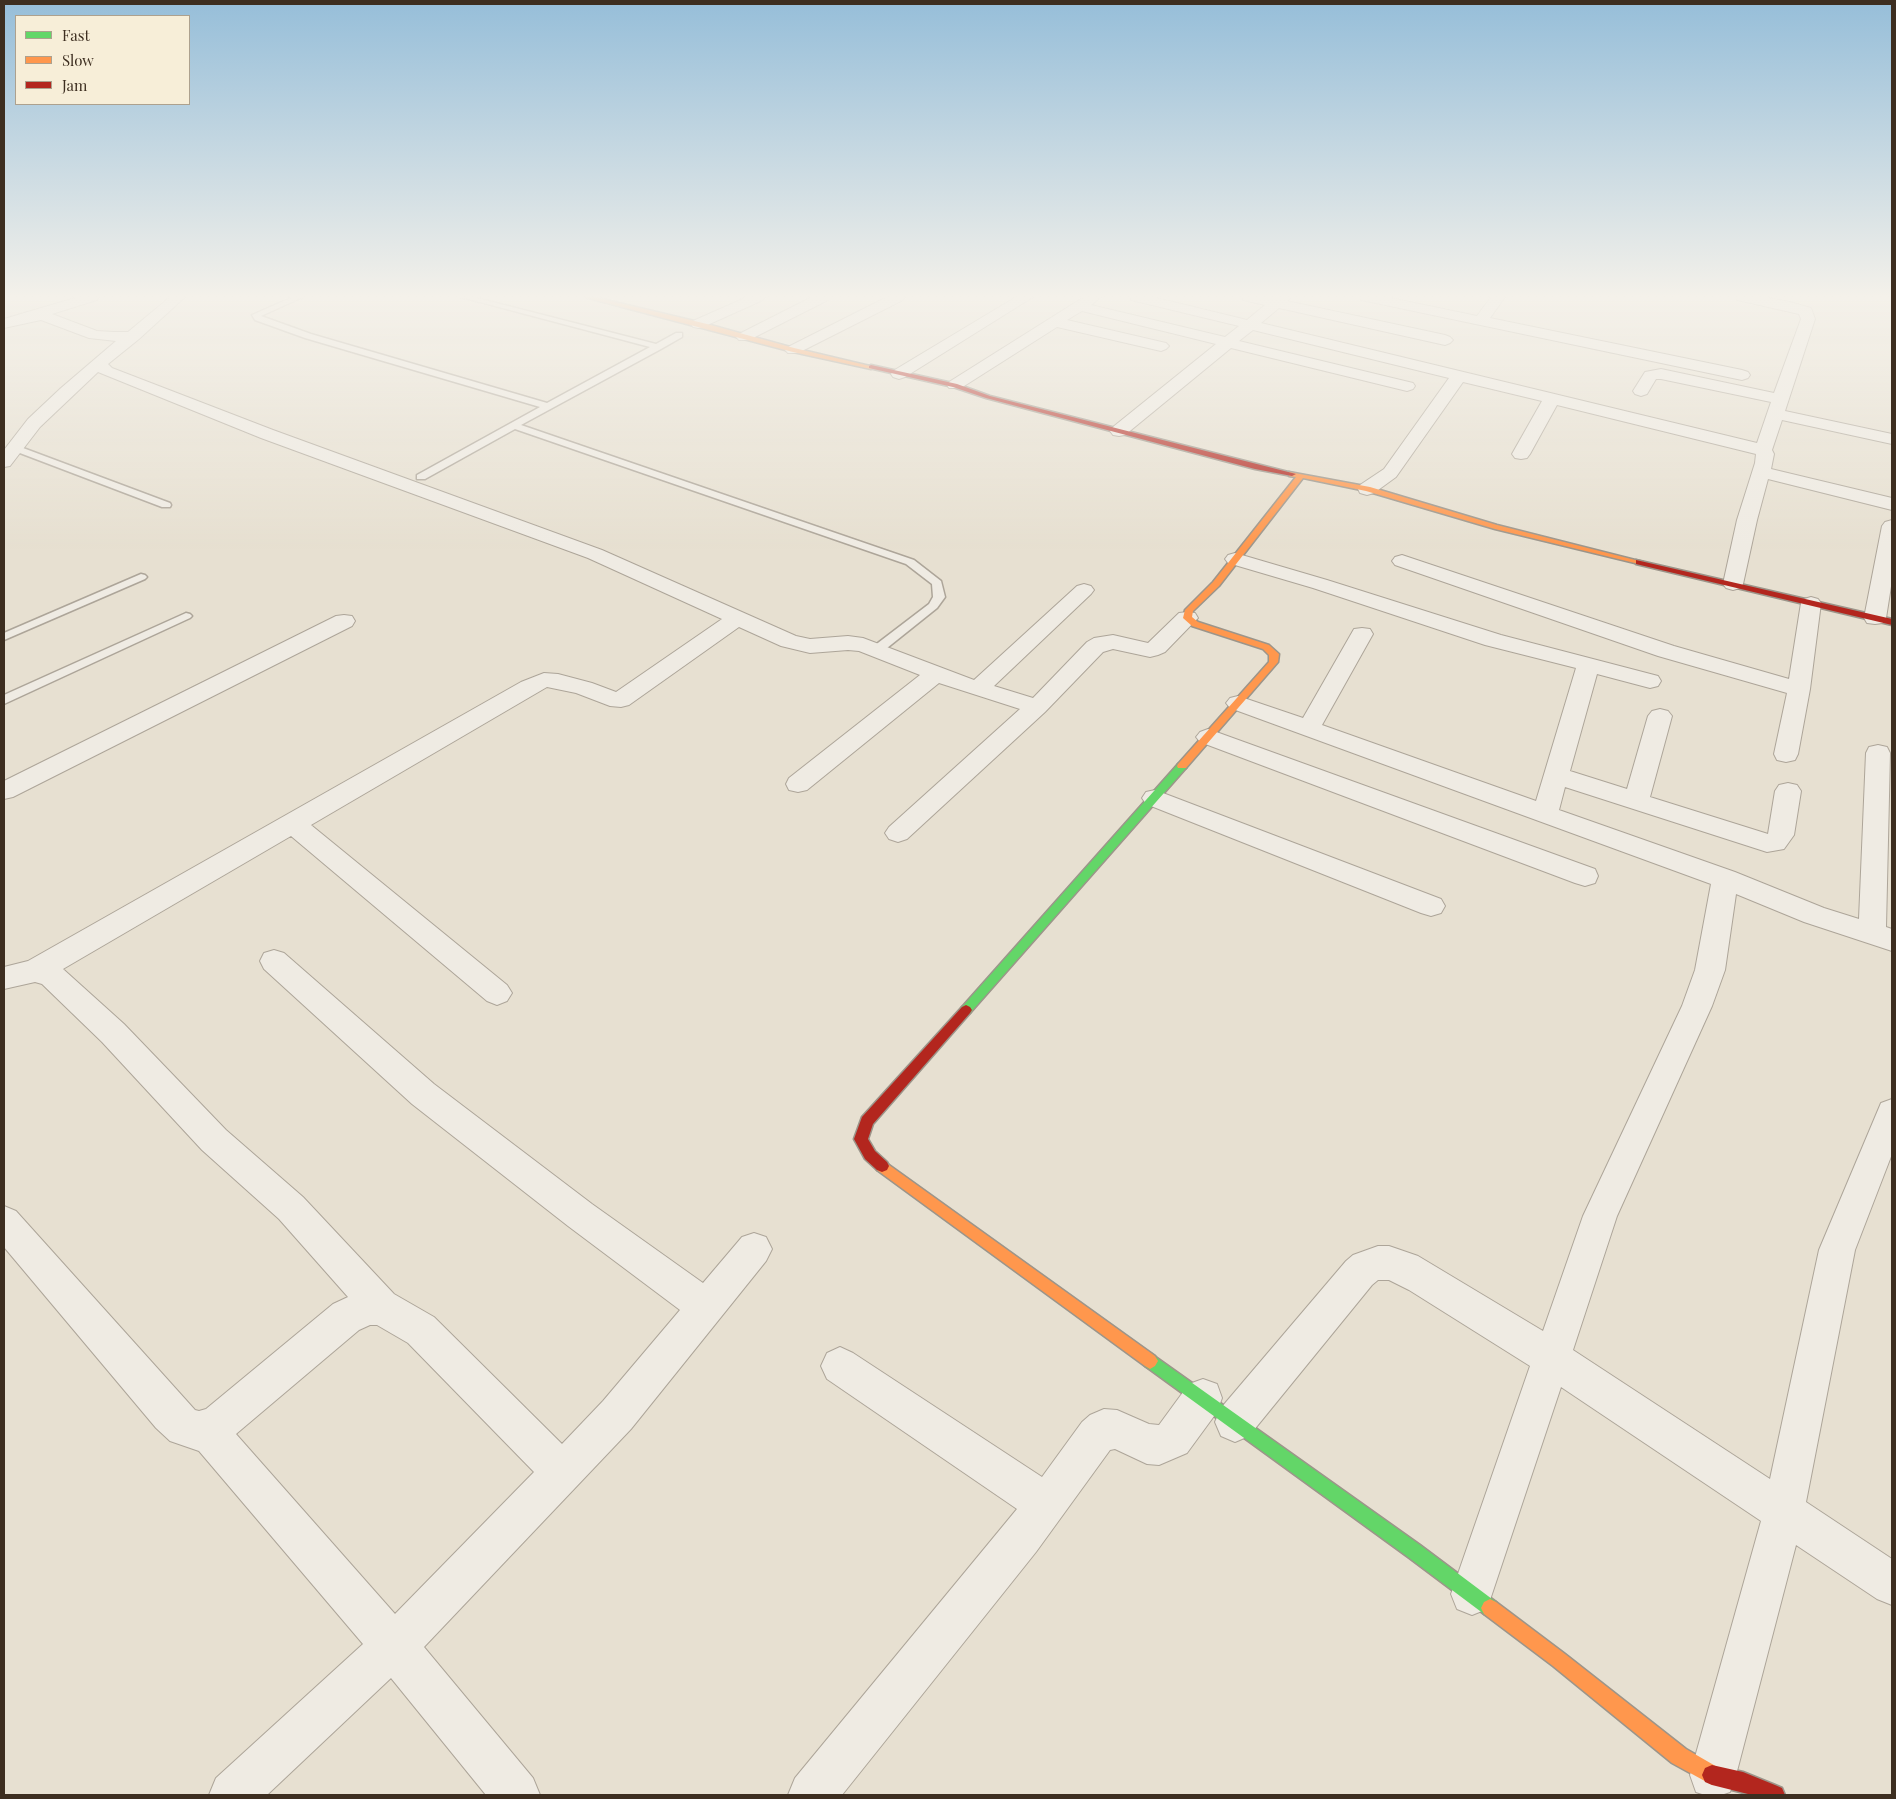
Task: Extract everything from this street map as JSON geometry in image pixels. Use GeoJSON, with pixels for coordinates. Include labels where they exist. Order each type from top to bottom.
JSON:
{"type":"FeatureCollection","features":[{"type":"Feature","properties":{"kind":"street"},"geometry":{"type":"LineString","coordinates":[[4,462],[34,423],[80,381]]}},
{"type":"Feature","properties":{"kind":"street"},"geometry":{"type":"LineString","coordinates":[[131,381],[267,434],[595,554],[796,643],[810,646],[864,645],[977,689],[1037,707]]}},
{"type":"Feature","properties":{"kind":"street"},"geometry":{"type":"LineString","coordinates":[[934,381],[955,385],[988,397],[1258,467],[1367,489],[1495,527],[1884,620],[1892,526]]}},
{"type":"Feature","properties":{"kind":"street"},"geometry":{"type":"LineString","coordinates":[[955,385],[961,381]]}},
{"type":"Feature","properties":{"kind":"street"},"geometry":{"type":"LineString","coordinates":[[1119,431],[1180,381]]}},
{"type":"Feature","properties":{"kind":"street"},"geometry":{"type":"LineString","coordinates":[[1386,381],[1407,386]]}},
{"type":"Feature","properties":{"kind":"street"},"geometry":{"type":"LineString","coordinates":[[1367,489],[1390,473],[1455,381]]}},
{"type":"Feature","properties":{"kind":"street"},"geometry":{"type":"LineString","coordinates":[[1474,381],[1763,450]]}},
{"type":"Feature","properties":{"kind":"street"},"geometry":{"type":"LineString","coordinates":[[1641,390],[1647,381]]}},
{"type":"Feature","properties":{"kind":"street"},"geometry":{"type":"LineString","coordinates":[[1682,381],[1892,439]]}},
{"type":"Feature","properties":{"kind":"street"},"geometry":{"type":"LineString","coordinates":[[1733,584],[1747,520],[1762,472],[1765,454],[1763,450],[1787,381]]}},
{"type":"Feature","properties":{"kind":"street"},"geometry":{"type":"LineString","coordinates":[[1521,454],[1551,400]]}},
{"type":"Feature","properties":{"kind":"street"},"geometry":{"type":"LineString","coordinates":[[1762,472],[1892,504]]}},
{"type":"Feature","properties":{"kind":"street"},"geometry":{"type":"LineString","coordinates":[[898,833],[1037,707],[1095,647],[1102,643],[1113,642],[1150,650],[1157,647],[1187,618],[1189,610],[1216,584],[1301,476]]}},
{"type":"Feature","properties":{"kind":"street"},"geometry":{"type":"LineString","coordinates":[[1235,559],[1328,586],[1493,640],[1650,681]]}},
{"type":"Feature","properties":{"kind":"street"},"geometry":{"type":"LineString","coordinates":[[1402,561],[1666,651],[1799,689]]}},
{"type":"Feature","properties":{"kind":"street"},"geometry":{"type":"LineString","coordinates":[[977,689],[1084,590]]}},
{"type":"Feature","properties":{"kind":"street"},"geometry":{"type":"LineString","coordinates":[[1786,754],[1799,689],[1812,603]]}},
{"type":"Feature","properties":{"kind":"street"},"geometry":{"type":"LineString","coordinates":[[4,978],[35,971],[539,682],[558,680],[610,699],[622,700],[738,618]]}},
{"type":"Feature","properties":{"kind":"street"},"geometry":{"type":"LineString","coordinates":[[1187,618],[1194,624],[1266,647],[1274,654],[1273,662],[1155,798],[867,1120],[861,1139],[870,1155],[890,1173],[1472,1594],[1679,1756],[1714,1775],[1744,1782],[1775,1795]]}},
{"type":"Feature","properties":{"kind":"street"},"geometry":{"type":"LineString","coordinates":[[4,792],[344,621]]}},
{"type":"Feature","properties":{"kind":"street"},"geometry":{"type":"LineString","coordinates":[[1309,728],[1362,634]]}},
{"type":"Feature","properties":{"kind":"street"},"geometry":{"type":"LineString","coordinates":[[1545,814],[1588,665]]}},
{"type":"Feature","properties":{"kind":"street"},"geometry":{"type":"LineString","coordinates":[[798,784],[936,674]]}},
{"type":"Feature","properties":{"kind":"street"},"geometry":{"type":"LineString","coordinates":[[1238,703],[1725,879],[1814,915],[1882,937],[1878,753]]}},
{"type":"Feature","properties":{"kind":"street"},"geometry":{"type":"LineString","coordinates":[[1636,801],[1660,716]]}},
{"type":"Feature","properties":{"kind":"street"},"geometry":{"type":"LineString","coordinates":[[1208,737],[1585,876]]}},
{"type":"Feature","properties":{"kind":"street"},"geometry":{"type":"LineString","coordinates":[[1556,775],[1767,843],[1775,843],[1781,835],[1788,791]]}},
{"type":"Feature","properties":{"kind":"street"},"geometry":{"type":"LineString","coordinates":[[1155,798],[1432,906]]}},
{"type":"Feature","properties":{"kind":"street"},"geometry":{"type":"LineString","coordinates":[[294,824],[497,993]]}},
{"type":"Feature","properties":{"kind":"street"},"geometry":{"type":"LineString","coordinates":[[1472,1594],[1600,1216],[1697,1006],[1710,970],[1725,879]]}},
{"type":"Feature","properties":{"kind":"street"},"geometry":{"type":"LineString","coordinates":[[274,962],[423,1094],[580,1215],[706,1307]]}},
{"type":"Feature","properties":{"kind":"street"},"geometry":{"type":"LineString","coordinates":[[35,971],[52,976],[113,1033],[214,1140],[291,1208],[381,1307],[421,1330],[562,1472]]}},
{"type":"Feature","properties":{"kind":"street"},"geometry":{"type":"LineString","coordinates":[[1714,1775],[1783,1511],[1837,1250],[1892,1113]]}},
{"type":"Feature","properties":{"kind":"street"},"geometry":{"type":"LineString","coordinates":[[4,1222],[170,1414],[184,1427],[200,1431],[226,1419],[346,1317],[368,1307],[381,1307]]}},
{"type":"Feature","properties":{"kind":"street"},"geometry":{"type":"LineString","coordinates":[[233,1795],[422,1619],[617,1415],[754,1249]]}},
{"type":"Feature","properties":{"kind":"street"},"geometry":{"type":"LineString","coordinates":[[812,1795],[1046,1504],[1096,1436],[1104,1429],[1117,1430],[1147,1444],[1160,1445],[1173,1439],[1219,1410],[1366,1267],[1378,1263],[1389,1263],[1404,1268],[1552,1358],[1892,1584]]}},
{"type":"Feature","properties":{"kind":"street"},"geometry":{"type":"LineString","coordinates":[[840,1366],[1046,1504]]}},
{"type":"Feature","properties":{"kind":"street"},"geometry":{"type":"LineString","coordinates":[[206,1429],[394,1646],[516,1795]]}},
{"type":"Feature","properties":{"kind":"lane"},"geometry":{"type":"LineString","coordinates":[[463,381],[549,406]]}},
{"type":"Feature","properties":{"kind":"lane"},"geometry":{"type":"LineString","coordinates":[[421,477],[595,381]]}},
{"type":"Feature","properties":{"kind":"lane"},"geometry":{"type":"LineString","coordinates":[[515,425],[910,562],[937,583],[939,597],[933,606],[878,649]]}},
{"type":"Feature","properties":{"kind":"lane"},"geometry":{"type":"LineString","coordinates":[[15,448],[166,505]]}},
{"type":"Feature","properties":{"kind":"lane"},"geometry":{"type":"LineString","coordinates":[[4,636],[141,577]]}},
{"type":"Feature","properties":{"kind":"lane"},"geometry":{"type":"LineString","coordinates":[[4,700],[186,616]]}},
{"type":"Feature","properties":{"kind":"traffic: fast"},"geometry":{"type":"LineString","coordinates":[[966,1010],[1182,766]]}},
{"type":"Feature","properties":{"kind":"traffic: fast"},"geometry":{"type":"LineString","coordinates":[[1150,1361],[1490,1608]]}},
{"type":"Feature","properties":{"kind":"traffic: slow"},"geometry":{"type":"LineString","coordinates":[[1292,474],[1367,489],[1495,527],[1639,562]]}},
{"type":"Feature","properties":{"kind":"traffic: slow"},"geometry":{"type":"LineString","coordinates":[[1182,766],[1273,662],[1274,654],[1266,647],[1195,624],[1187,618],[1189,610],[1216,584],[1301,476]]}},
{"type":"Feature","properties":{"kind":"traffic: slow"},"geometry":{"type":"LineString","coordinates":[[882,1166],[1150,1361]]}},
{"type":"Feature","properties":{"kind":"traffic: slow"},"geometry":{"type":"LineString","coordinates":[[1490,1608],[1559,1660],[1679,1756],[1712,1775]]}},
{"type":"Feature","properties":{"kind":"traffic: jam"},"geometry":{"type":"LineString","coordinates":[[936,381],[955,385],[988,397],[1258,467],[1292,474]]}},
{"type":"Feature","properties":{"kind":"traffic: jam"},"geometry":{"type":"LineString","coordinates":[[1639,562],[1892,622]]}},
{"type":"Feature","properties":{"kind":"traffic: jam"},"geometry":{"type":"LineString","coordinates":[[882,1166],[870,1155],[861,1139],[867,1121],[966,1010]]}},
{"type":"Feature","properties":{"kind":"traffic: jam"},"geometry":{"type":"LineString","coordinates":[[1712,1775],[1743,1782],[1775,1795]]}}]}
